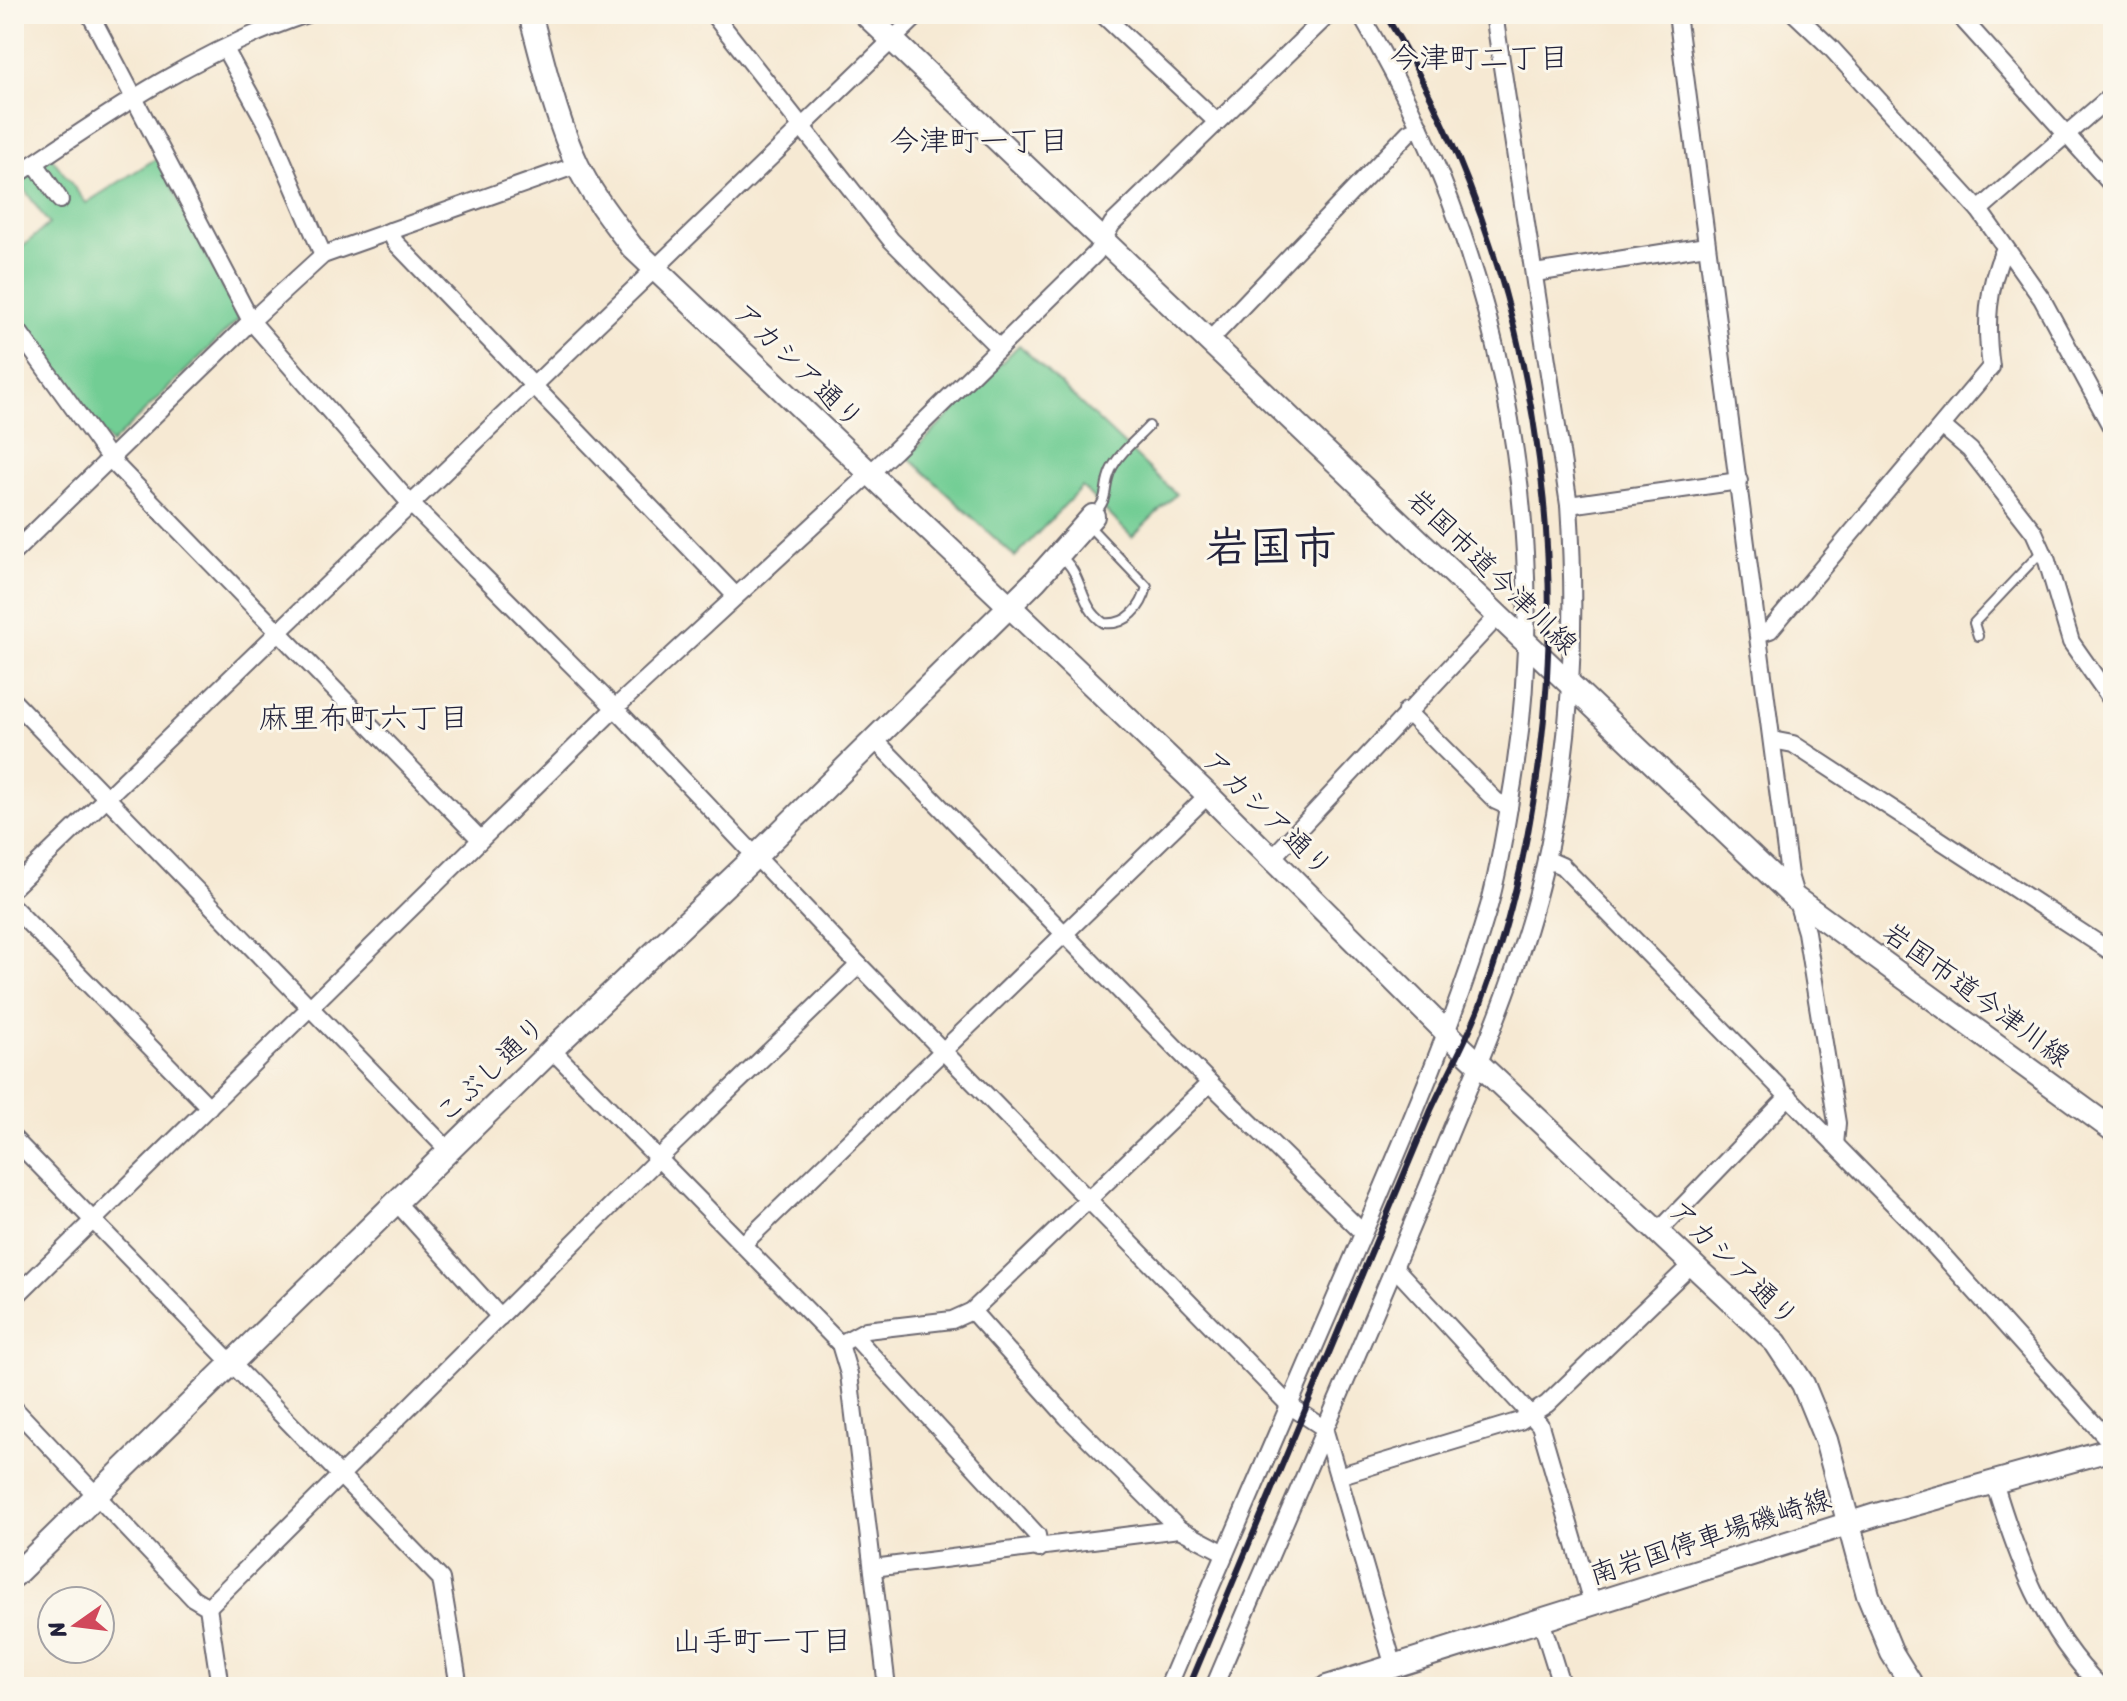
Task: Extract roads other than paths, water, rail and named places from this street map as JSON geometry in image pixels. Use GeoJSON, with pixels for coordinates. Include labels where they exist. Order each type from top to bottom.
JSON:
{"type":"FeatureCollection","features":[{"type":"Feature","properties":{"kind":"street"},"geometry":{"type":"LineString","coordinates":[[90,14],[251,321],[409,502],[615,708],[859,965],[1289,1405],[1324,1428],[1394,1667]]}},
{"type":"Feature","properties":{"kind":"street"},"geometry":{"type":"LineString","coordinates":[[14,177],[133,95],[225,49],[307,14]]}},
{"type":"Feature","properties":{"kind":"street","name":"アカシア通り"},"geometry":{"type":"LineString","coordinates":[[530,14],[563,131],[577,165],[604,210],[654,269],[1208,795],[1446,1032],[1694,1262],[1776,1343],[1803,1384],[1826,1440],[1868,1595],[1892,1653],[1913,1687]]}},
{"type":"Feature","properties":{"kind":"street"},"geometry":{"type":"LineString","coordinates":[[713,14],[891,240],[998,347]]}},
{"type":"Feature","properties":{"kind":"street","name":"岩国市道今津川線"},"geometry":{"type":"LineString","coordinates":[[865,14],[1795,898],[2113,1130]]}},
{"type":"Feature","properties":{"kind":"street"},"geometry":{"type":"LineString","coordinates":[[14,887],[409,502],[919,14]]}},
{"type":"Feature","properties":{"kind":"street"},"geometry":{"type":"LineString","coordinates":[[1102,14],[1217,122]]}},
{"type":"Feature","properties":{"kind":"street"},"geometry":{"type":"LineString","coordinates":[[14,1298],[615,708],[867,473],[1096,253],[1112,224],[1329,14]]}},
{"type":"Feature","properties":{"kind":"street"},"geometry":{"type":"LineString","coordinates":[[1168,1687],[1446,1032],[1489,903],[1509,807],[1528,645],[1522,505],[1512,424],[1494,338],[1470,255],[1420,127],[1360,14]]}},
{"type":"Feature","properties":{"kind":"street"},"geometry":{"type":"LineString","coordinates":[[1214,1687],[1481,1064],[1519,956],[1546,859],[1570,687],[1574,581],[1569,505],[1494,14]]}},
{"type":"Feature","properties":{"kind":"street"},"geometry":{"type":"LineString","coordinates":[[1677,14],[1772,740],[1795,898],[1806,932],[1837,1123],[1835,1145]]}},
{"type":"Feature","properties":{"kind":"street"},"geometry":{"type":"LineString","coordinates":[[1795,14],[1831,48],[1979,210],[2042,299],[2113,430]]}},
{"type":"Feature","properties":{"kind":"street"},"geometry":{"type":"LineString","coordinates":[[1958,14],[2113,186]]}},
{"type":"Feature","properties":{"kind":"street"},"geometry":{"type":"LineString","coordinates":[[225,49],[269,129],[323,255]]}},
{"type":"Feature","properties":{"kind":"street"},"geometry":{"type":"LineString","coordinates":[[1979,210],[2113,94]]}},
{"type":"Feature","properties":{"kind":"street"},"geometry":{"type":"LineString","coordinates":[[1208,342],[1409,132],[1420,127]]}},
{"type":"Feature","properties":{"kind":"street"},"geometry":{"type":"LineString","coordinates":[[35,163],[60,200]]}},
{"type":"Feature","properties":{"kind":"street"},"geometry":{"type":"LineString","coordinates":[[14,552],[323,255],[577,165]]}},
{"type":"Feature","properties":{"kind":"street"},"geometry":{"type":"LineString","coordinates":[[390,231],[395,242],[735,595]]}},
{"type":"Feature","properties":{"kind":"street"},"geometry":{"type":"LineString","coordinates":[[1535,273],[1706,246]]}},
{"type":"Feature","properties":{"kind":"street"},"geometry":{"type":"LineString","coordinates":[[1758,634],[1770,630],[1991,367],[1988,303],[1994,271],[2005,248]]}},
{"type":"Feature","properties":{"kind":"street"},"geometry":{"type":"LineString","coordinates":[[14,325],[20,345],[110,459],[275,632],[480,839]]}},
{"type":"Feature","properties":{"kind":"street"},"geometry":{"type":"LineString","coordinates":[[1942,426],[1970,450],[2034,532],[2071,642],[2111,694]]}},
{"type":"Feature","properties":{"kind":"street"},"geometry":{"type":"LineString","coordinates":[[1569,505],[1739,481]]}},
{"type":"Feature","properties":{"kind":"street","name":"こぶし通り"},"geometry":{"type":"LineString","coordinates":[[14,1576],[552,1050],[756,856],[1059,555],[1089,519]]}},
{"type":"Feature","properties":{"kind":"street"},"geometry":{"type":"LineString","coordinates":[[1272,858],[1498,616]]}},
{"type":"Feature","properties":{"kind":"street"},"geometry":{"type":"LineString","coordinates":[[14,702],[449,1151]]}},
{"type":"Feature","properties":{"kind":"street"},"geometry":{"type":"LineString","coordinates":[[1406,711],[1496,801],[1509,807]]}},
{"type":"Feature","properties":{"kind":"street"},"geometry":{"type":"LineString","coordinates":[[874,739],[1210,1083],[1363,1233]]}},
{"type":"Feature","properties":{"kind":"street"},"geometry":{"type":"LineString","coordinates":[[1772,740],[1793,744],[2113,953]]}},
{"type":"Feature","properties":{"kind":"street"},"geometry":{"type":"LineString","coordinates":[[743,1244],[1208,795]]}},
{"type":"Feature","properties":{"kind":"street"},"geometry":{"type":"LineString","coordinates":[[1546,859],[1562,866],[1930,1241],[2113,1447]]}},
{"type":"Feature","properties":{"kind":"street"},"geometry":{"type":"LineString","coordinates":[[14,908],[209,1107]]}},
{"type":"Feature","properties":{"kind":"street"},"geometry":{"type":"LineString","coordinates":[[208,1607],[658,1159],[859,965]]}},
{"type":"Feature","properties":{"kind":"street"},"geometry":{"type":"LineString","coordinates":[[552,1050],[743,1244],[848,1341],[1037,1535],[1039,1549]]}},
{"type":"Feature","properties":{"kind":"street"},"geometry":{"type":"LineString","coordinates":[[848,1341],[866,1330],[952,1320],[972,1311],[1210,1083]]}},
{"type":"Feature","properties":{"kind":"street"},"geometry":{"type":"LineString","coordinates":[[1659,1231],[1789,1096]]}},
{"type":"Feature","properties":{"kind":"street"},"geometry":{"type":"LineString","coordinates":[[14,1139],[341,1473],[445,1585],[459,1687]]}},
{"type":"Feature","properties":{"kind":"street"},"geometry":{"type":"LineString","coordinates":[[397,1203],[500,1317]]}},
{"type":"Feature","properties":{"kind":"street"},"geometry":{"type":"LineString","coordinates":[[1338,1476],[1520,1421],[1547,1404],[1694,1262]]}},
{"type":"Feature","properties":{"kind":"street"},"geometry":{"type":"LineString","coordinates":[[1395,1268],[1540,1425],[1593,1606]]}},
{"type":"Feature","properties":{"kind":"street"},"geometry":{"type":"LineString","coordinates":[[972,1311],[1067,1417],[1179,1529],[1225,1553]]}},
{"type":"Feature","properties":{"kind":"street"},"geometry":{"type":"LineString","coordinates":[[848,1341],[849,1374],[887,1687]]}},
{"type":"Feature","properties":{"kind":"street"},"geometry":{"type":"LineString","coordinates":[[14,1408],[193,1598],[208,1607]]}},
{"type":"Feature","properties":{"kind":"street","name":"南岩国停車場磯崎線"},"geometry":{"type":"LineString","coordinates":[[1342,1685],[1848,1523],[2113,1447]]}},
{"type":"Feature","properties":{"kind":"street"},"geometry":{"type":"LineString","coordinates":[[1994,1482],[2014,1547],[2046,1617],[2082,1668],[2101,1687]]}},
{"type":"Feature","properties":{"kind":"street"},"geometry":{"type":"LineString","coordinates":[[873,1568],[1179,1529]]}},
{"type":"Feature","properties":{"kind":"street"},"geometry":{"type":"LineString","coordinates":[[208,1607],[220,1687]]}},
{"type":"Feature","properties":{"kind":"street"},"geometry":{"type":"LineString","coordinates":[[1541,1620],[1562,1687]]}},
{"type":"Feature","properties":{"kind":"lane"},"geometry":{"type":"LineString","coordinates":[[1059,555],[1082,582],[1089,610],[1104,623],[1120,622],[1143,603],[1147,587],[1089,519],[1105,503],[1110,472],[1116,462],[1149,426]]}},
{"type":"Feature","properties":{"kind":"lane"},"geometry":{"type":"LineString","coordinates":[[1978,636],[1974,623],[2042,550]]}},
{"type":"Feature","properties":{"kind":"railway"},"geometry":{"type":"LineString","coordinates":[[1189,1687],[1431,1110],[1480,1006],[1517,883],[1540,756],[1549,628],[1544,499],[1524,372],[1492,248],[1445,128],[1385,14]]}},
{"type":"Feature","properties":{"kind":"district","name":"今津町二丁目"},"geometry":{"type":"Point","coordinates":[1479,58]}},
{"type":"Feature","properties":{"kind":"district","name":"今津町一丁目"},"geometry":{"type":"Point","coordinates":[979,141]}},
{"type":"Feature","properties":{"kind":"district","name":"岩国市"},"geometry":{"type":"Point","coordinates":[1271,547]}},
{"type":"Feature","properties":{"kind":"district","name":"麻里布町六丁目"},"geometry":{"type":"Point","coordinates":[364,718]}},
{"type":"Feature","properties":{"kind":"district","name":"山手町一丁目"},"geometry":{"type":"Point","coordinates":[762,1641]}}]}
